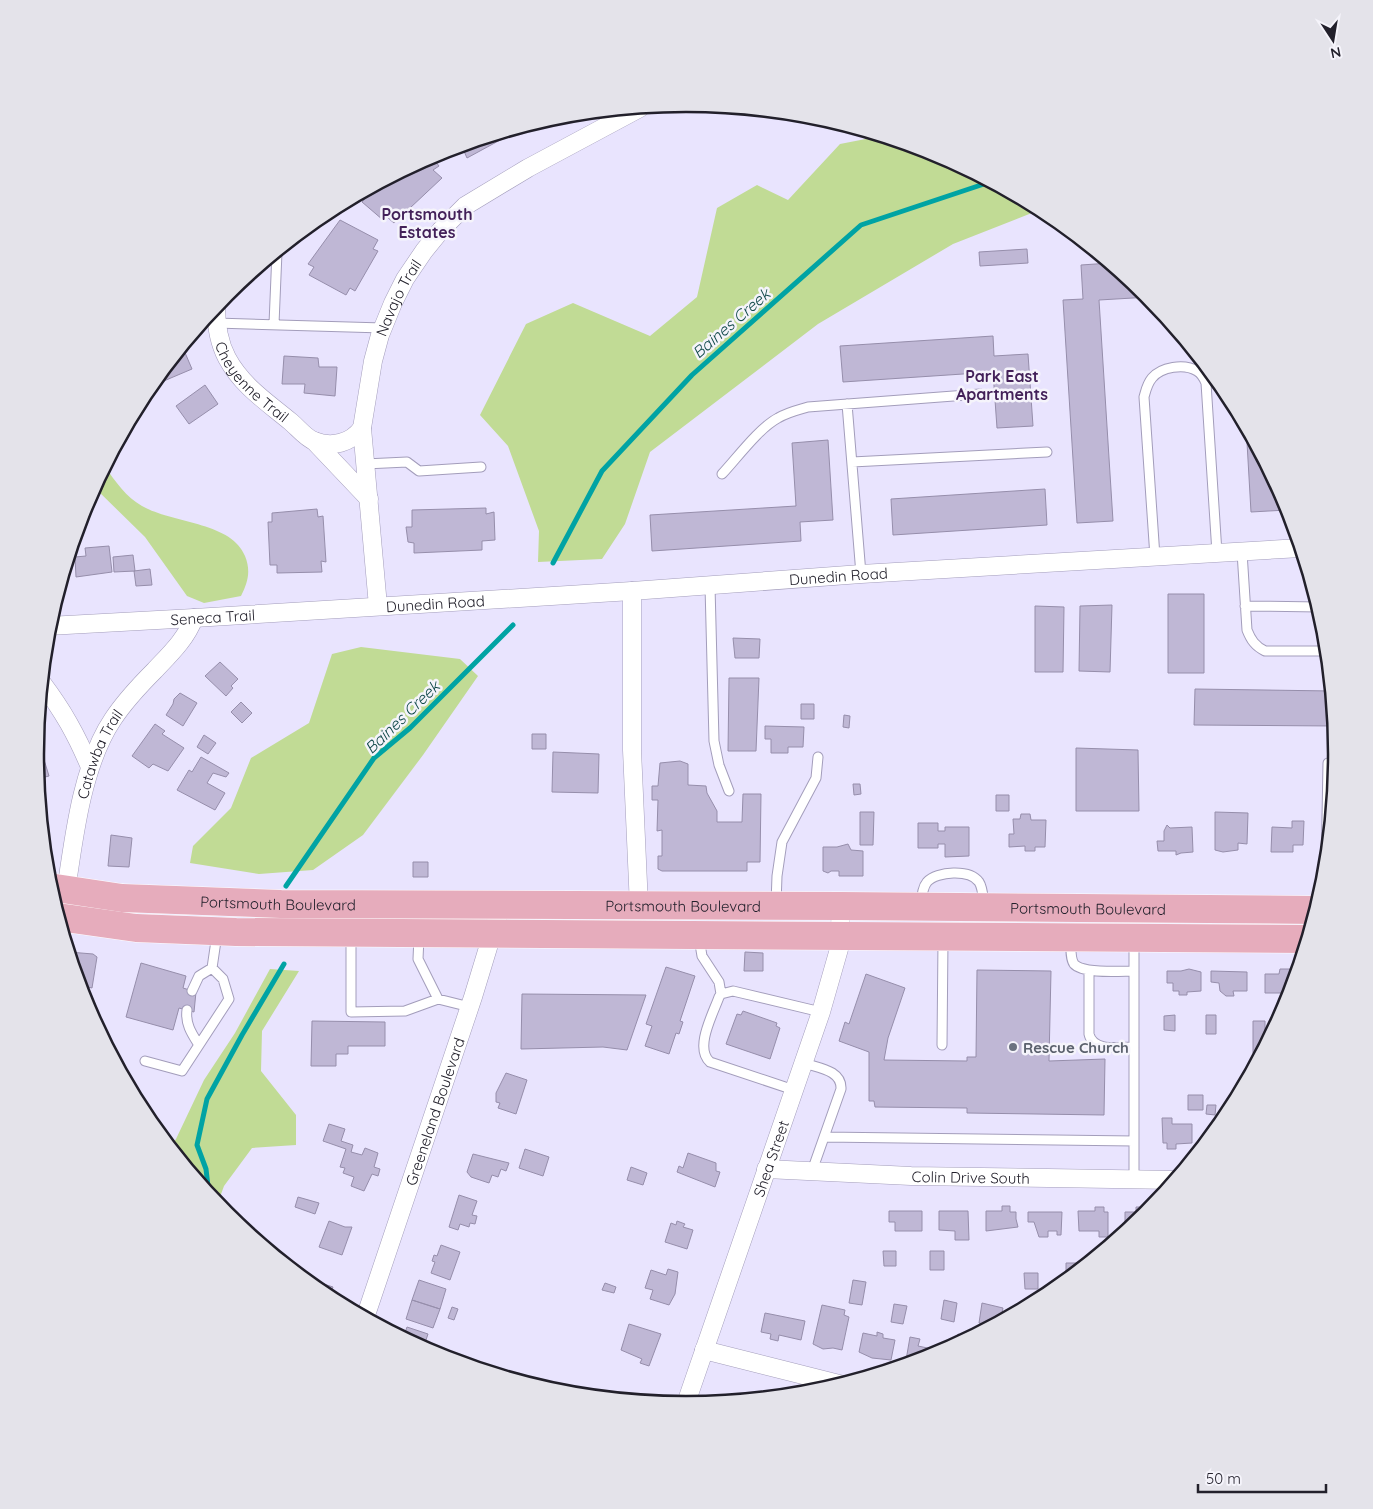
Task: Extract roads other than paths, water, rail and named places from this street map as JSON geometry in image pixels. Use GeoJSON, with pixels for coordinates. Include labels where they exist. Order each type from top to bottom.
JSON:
{"type":"FeatureCollection","features":[{"type":"Feature","properties":{"kind":"main road","name":"Portsmouth Boulevard"},"geometry":{"type":"LineString","coordinates":[[58,888],[122,898],[290,904],[1310,910]]}},
{"type":"Feature","properties":{"kind":"main road","name":"Portsmouth Boulevard"},"geometry":{"type":"LineString","coordinates":[[65,918],[136,928],[217,932],[1302,939]]}},
{"type":"Feature","properties":{"kind":"street","name":"Navajo Trail"},"geometry":{"type":"LineString","coordinates":[[378,606],[362,428],[373,361],[393,303],[424,251],[441,230],[465,206],[615,116]]}},
{"type":"Feature","properties":{"kind":"street","name":"Cheyenne Trail"},"geometry":{"type":"LineString","coordinates":[[216,317],[216,324],[226,356],[237,375],[252,391],[314,441],[369,499]]}},
{"type":"Feature","properties":{"kind":"street"},"geometry":{"type":"LineString","coordinates":[[314,441],[330,444],[347,441],[356,437],[362,428]]}},
{"type":"Feature","properties":{"kind":"street","name":"Dunedin Road"},"geometry":{"type":"LineString","coordinates":[[378,606],[710,586],[862,574],[1295,548]]}},
{"type":"Feature","properties":{"kind":"street"},"geometry":{"type":"LineString","coordinates":[[632,591],[632,750],[639,906]]}},
{"type":"Feature","properties":{"kind":"street","name":"Seneca Trail"},"geometry":{"type":"LineString","coordinates":[[57,626],[378,606]]}},
{"type":"Feature","properties":{"kind":"street","name":"Catawba Trail"},"geometry":{"type":"LineString","coordinates":[[58,888],[77,826],[90,767],[102,738],[113,719],[142,683],[181,642],[194,618]]}},
{"type":"Feature","properties":{"kind":"street"},"geometry":{"type":"LineString","coordinates":[[47,690],[61,708],[77,737],[90,767]]}},
{"type":"Feature","properties":{"kind":"street","name":"Greeneland Boulevard"},"geometry":{"type":"LineString","coordinates":[[367,1312],[470,1007],[501,905]]}},
{"type":"Feature","properties":{"kind":"street","name":"Shea Street"},"geometry":{"type":"LineString","coordinates":[[689,1397],[821,1012],[839,949],[841,906]]}},
{"type":"Feature","properties":{"kind":"street","name":"Colin Drive South"},"geometry":{"type":"LineString","coordinates":[[766,1169],[911,1176],[1168,1180]]}},
{"type":"Feature","properties":{"kind":"street"},"geometry":{"type":"LineString","coordinates":[[704,1350],[830,1381]]}},
{"type":"Feature","properties":{"kind":"lane"},"geometry":{"type":"LineString","coordinates":[[274,324],[277,260]]}},
{"type":"Feature","properties":{"kind":"lane"},"geometry":{"type":"LineString","coordinates":[[216,324],[383,328]]}},
{"type":"Feature","properties":{"kind":"lane"},"geometry":{"type":"LineString","coordinates":[[1155,557],[1144,397],[1146,388],[1152,378],[1160,371],[1171,368],[1190,368],[1196,370],[1203,376],[1206,383],[1217,553]]}},
{"type":"Feature","properties":{"kind":"lane"},"geometry":{"type":"LineString","coordinates":[[722,474],[766,426],[794,411],[808,407],[980,394]]}},
{"type":"Feature","properties":{"kind":"lane"},"geometry":{"type":"LineString","coordinates":[[847,404],[862,574]]}},
{"type":"Feature","properties":{"kind":"lane"},"geometry":{"type":"LineString","coordinates":[[852,462],[1047,452]]}},
{"type":"Feature","properties":{"kind":"lane"},"geometry":{"type":"LineString","coordinates":[[365,464],[407,462],[419,471],[480,467]]}},
{"type":"Feature","properties":{"kind":"lane"},"geometry":{"type":"LineString","coordinates":[[1242,552],[1247,630],[1250,640],[1265,651],[1321,651]]}},
{"type":"Feature","properties":{"kind":"lane"},"geometry":{"type":"LineString","coordinates":[[710,586],[714,741],[719,765],[729,791]]}},
{"type":"Feature","properties":{"kind":"lane"},"geometry":{"type":"LineString","coordinates":[[1246,606],[1312,607]]}},
{"type":"Feature","properties":{"kind":"lane"},"geometry":{"type":"LineString","coordinates":[[776,907],[777,876],[782,842],[816,778],[818,757]]}},
{"type":"Feature","properties":{"kind":"lane"},"geometry":{"type":"LineString","coordinates":[[1327,805],[1329,763]]}},
{"type":"Feature","properties":{"kind":"lane"},"geometry":{"type":"LineString","coordinates":[[212,968],[217,932]]}},
{"type":"Feature","properties":{"kind":"lane"},"geometry":{"type":"LineString","coordinates":[[352,933],[351,1012],[405,1012],[438,999],[470,1007]]}},
{"type":"Feature","properties":{"kind":"lane"},"geometry":{"type":"LineString","coordinates":[[419,933],[418,959],[438,999]]}},
{"type":"Feature","properties":{"kind":"lane"},"geometry":{"type":"LineString","coordinates":[[698,935],[702,956],[719,982],[721,994],[703,1042],[702,1051],[705,1058],[710,1062],[794,1090]]}},
{"type":"Feature","properties":{"kind":"lane"},"geometry":{"type":"LineString","coordinates":[[942,1045],[943,937]]}},
{"type":"Feature","properties":{"kind":"lane"},"geometry":{"type":"LineString","coordinates":[[1071,938],[1071,955],[1073,962],[1079,968],[1134,971]]}},
{"type":"Feature","properties":{"kind":"lane"},"geometry":{"type":"LineString","coordinates":[[1134,938],[1134,1179]]}},
{"type":"Feature","properties":{"kind":"lane"},"geometry":{"type":"LineString","coordinates":[[192,991],[199,976],[212,968]]}},
{"type":"Feature","properties":{"kind":"lane"},"geometry":{"type":"LineString","coordinates":[[145,1061],[182,1071],[229,999],[223,979],[212,968]]}},
{"type":"Feature","properties":{"kind":"lane"},"geometry":{"type":"LineString","coordinates":[[1089,970],[1090,1040],[1095,1045],[1101,1047],[1134,1047]]}},
{"type":"Feature","properties":{"kind":"lane"},"geometry":{"type":"LineString","coordinates":[[721,994],[733,991],[821,1012]]}},
{"type":"Feature","properties":{"kind":"lane"},"geometry":{"type":"LineString","coordinates":[[187,1010],[186,1017],[189,1030],[199,1045]]}},
{"type":"Feature","properties":{"kind":"lane"},"geometry":{"type":"LineString","coordinates":[[804,1063],[833,1073],[841,1083],[841,1089],[812,1171]]}},
{"type":"Feature","properties":{"kind":"lane"},"geometry":{"type":"LineString","coordinates":[[824,1137],[1134,1141]]}},
{"type":"Feature","properties":{"kind":"waterway","name":"Baines Creek"},"geometry":{"type":"LineString","coordinates":[[553,563],[602,471],[692,375],[861,225],[983,184]]}},
{"type":"Feature","properties":{"kind":"waterway","name":"Baines Creek"},"geometry":{"type":"LineString","coordinates":[[286,886],[374,758],[410,728],[513,625]]}},
{"type":"Feature","properties":{"kind":"waterway","name":"Baines Creek"},"geometry":{"type":"LineString","coordinates":[[208,1183],[206,1169],[197,1145],[207,1099],[284,964]]}},
{"type":"Feature","properties":{"kind":"place","name":"Rescue Church"},"geometry":{"type":"Point","coordinates":[1013,1047]}},
{"type":"Feature","properties":{"kind":"district","name":"Portsmouth Estates"},"geometry":{"type":"Point","coordinates":[427,223]}},
{"type":"Feature","properties":{"kind":"district","name":"Park East Apartments"},"geometry":{"type":"Point","coordinates":[1002,385]}}]}
